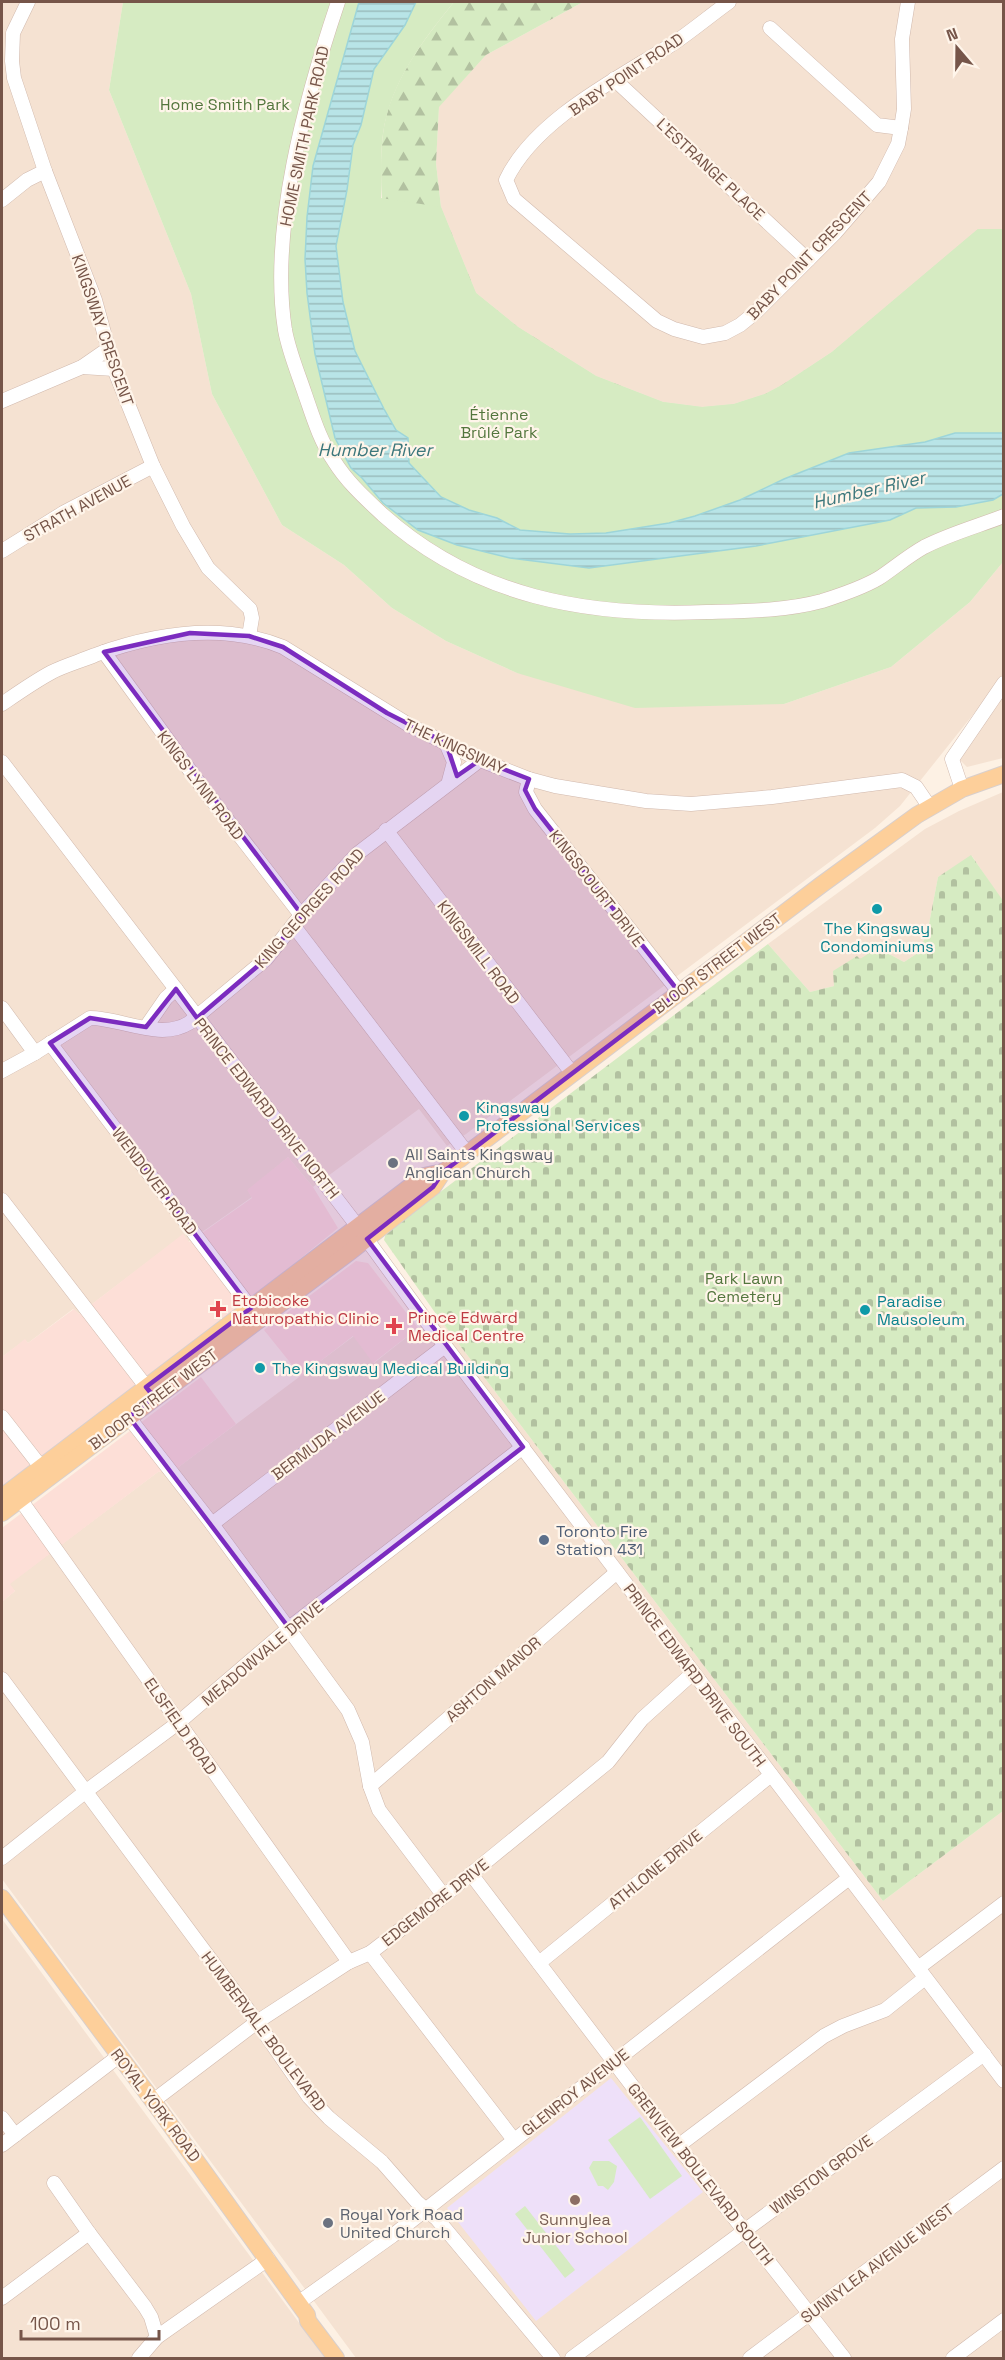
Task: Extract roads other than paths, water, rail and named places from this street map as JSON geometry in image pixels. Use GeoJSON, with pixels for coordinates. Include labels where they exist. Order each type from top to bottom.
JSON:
{"type":"FeatureCollection","features":[{"type":"Feature","properties":{"kind":"main road","name":"BLOOR STREET WEST"},"geometry":{"type":"LineString","coordinates":[[2,1513],[11,1495],[45,1472],[362,1232],[424,1176],[443,1172],[679,992],[929,806],[962,789],[1004,774]]}},
{"type":"Feature","properties":{"kind":"main road","name":"ROYAL YORK ROAD"},"geometry":{"type":"LineString","coordinates":[[2,1898],[268,2259],[303,2309],[308,2321],[338,2358]]}},
{"type":"Feature","properties":{"kind":"street","name":"KINGSWAY CRESCENT"},"geometry":{"type":"LineString","coordinates":[[28,2],[7,34],[14,78],[45,171],[95,300],[114,369],[153,466],[171,504],[208,568],[250,609],[252,618],[249,636]]}},
{"type":"Feature","properties":{"kind":"street","name":"HOME SMITH PARK ROAD"},"geometry":{"type":"LineString","coordinates":[[338,2],[316,75],[288,196],[282,262],[285,330],[316,425],[333,460],[356,489],[406,534],[448,563],[531,597],[591,608],[674,614],[767,610],[821,601],[876,579],[938,540],[1004,516]]}},
{"type":"Feature","properties":{"kind":"street","name":"BABY POINT ROAD"},"geometry":{"type":"LineString","coordinates":[[506,180],[513,165],[527,147],[567,112],[614,79],[676,41],[729,2]]}},
{"type":"Feature","properties":{"kind":"street","name":"BABY POINT CRESCENT"},"geometry":{"type":"LineString","coordinates":[[506,180],[514,199],[657,321],[691,334],[714,337],[740,325],[756,312],[879,183],[898,144],[901,128],[904,108],[902,39],[908,2]]}},
{"type":"Feature","properties":{"kind":"street"},"geometry":{"type":"LineString","coordinates":[[770,28],[877,125],[901,128]]}},
{"type":"Feature","properties":{"kind":"street","name":"L'ESTRANGE PLACE"},"geometry":{"type":"LineString","coordinates":[[614,79],[808,260]]}},
{"type":"Feature","properties":{"kind":"street"},"geometry":{"type":"LineString","coordinates":[[2,200],[27,180],[45,171]]}},
{"type":"Feature","properties":{"kind":"street"},"geometry":{"type":"LineString","coordinates":[[2,401],[82,367],[108,349]]}},
{"type":"Feature","properties":{"kind":"street"},"geometry":{"type":"LineString","coordinates":[[82,367],[114,369]]}},
{"type":"Feature","properties":{"kind":"street","name":"STRATH AVENUE"},"geometry":{"type":"LineString","coordinates":[[2,551],[63,513],[153,466]]}},
{"type":"Feature","properties":{"kind":"street","name":"THE KINGSWAY"},"geometry":{"type":"LineString","coordinates":[[2,704],[53,672],[104,652],[166,635],[212,633],[249,636],[283,647],[387,713],[480,760],[529,779],[646,801],[692,804],[772,797],[902,780],[916,787],[929,806]]}},
{"type":"Feature","properties":{"kind":"street","name":"KINGS LYNN ROAD"},"geometry":{"type":"LineString","coordinates":[[104,652],[467,1153]]}},
{"type":"Feature","properties":{"kind":"street"},"geometry":{"type":"LineString","coordinates":[[962,789],[952,759],[1004,683]]}},
{"type":"Feature","properties":{"kind":"street"},"geometry":{"type":"LineString","coordinates":[[446,743],[454,762],[449,782]]}},
{"type":"Feature","properties":{"kind":"street","name":"KING GEORGES ROAD"},"geometry":{"type":"LineString","coordinates":[[2,1071],[90,1018],[146,1027],[177,1029],[197,1018],[266,959],[297,920],[357,854],[480,760]]}},
{"type":"Feature","properties":{"kind":"street","name":"PRINCE EDWARD DRIVE NORTH"},"geometry":{"type":"LineString","coordinates":[[2,762],[362,1232]]}},
{"type":"Feature","properties":{"kind":"street","name":"KINGSCOURT DRIVE"},"geometry":{"type":"LineString","coordinates":[[529,779],[526,792],[535,809],[679,992]]}},
{"type":"Feature","properties":{"kind":"street","name":"KINGSMILL ROAD"},"geometry":{"type":"LineString","coordinates":[[386,830],[572,1073]]}},
{"type":"Feature","properties":{"kind":"street"},"geometry":{"type":"LineString","coordinates":[[146,1027],[168,996],[176,989]]}},
{"type":"Feature","properties":{"kind":"street"},"geometry":{"type":"LineString","coordinates":[[2,1008],[35,1053]]}},
{"type":"Feature","properties":{"kind":"street","name":"WENDOVER ROAD"},"geometry":{"type":"LineString","coordinates":[[50,1043],[255,1313]]}},
{"type":"Feature","properties":{"kind":"street"},"geometry":{"type":"LineString","coordinates":[[2,1201],[150,1392]]}},
{"type":"Feature","properties":{"kind":"street","name":"PRINCE EDWARD DRIVE SOUTH"},"geometry":{"type":"LineString","coordinates":[[362,1232],[616,1572],[1002,2077]]}},
{"type":"Feature","properties":{"kind":"street","name":"BERMUDA AVENUE"},"geometry":{"type":"LineString","coordinates":[[212,1524],[445,1346]]}},
{"type":"Feature","properties":{"kind":"street"},"geometry":{"type":"LineString","coordinates":[[125,1412],[212,1524],[354,1720],[362,1742],[370,1786],[379,1810],[444,1896]]}},
{"type":"Feature","properties":{"kind":"street"},"geometry":{"type":"LineString","coordinates":[[2,1417],[45,1472]]}},
{"type":"Feature","properties":{"kind":"street","name":"MEADOWVALE DRIVE"},"geometry":{"type":"LineString","coordinates":[[2,1858],[178,1723],[289,1628],[523,1448]]}},
{"type":"Feature","properties":{"kind":"street","name":"ELSFIELD ROAD"},"geometry":{"type":"LineString","coordinates":[[11,1495],[349,1962]]}},
{"type":"Feature","properties":{"kind":"street","name":"ASHTON MANOR"},"geometry":{"type":"LineString","coordinates":[[370,1786],[616,1572]]}},
{"type":"Feature","properties":{"kind":"street","name":"EDGEMORE DRIVE"},"geometry":{"type":"LineString","coordinates":[[153,2101],[257,2022],[349,1962],[370,1953],[444,1896],[608,1762],[642,1719],[693,1673]]}},
{"type":"Feature","properties":{"kind":"street","name":"HUMBERVALE BOULEVARD"},"geometry":{"type":"LineString","coordinates":[[2,1680],[318,2107],[381,2162],[417,2202],[437,2219],[553,2358]]}},
{"type":"Feature","properties":{"kind":"street","name":"ATHLONE DRIVE"},"geometry":{"type":"LineString","coordinates":[[539,1963],[771,1775]]}},
{"type":"Feature","properties":{"kind":"street","name":"GRENVIEW BOULEVARD SOUTH"},"geometry":{"type":"LineString","coordinates":[[471,1874],[678,2146],[844,2358]]}},
{"type":"Feature","properties":{"kind":"street","name":"GLENROY AVENUE"},"geometry":{"type":"LineString","coordinates":[[303,2309],[614,2061],[849,1878]]}},
{"type":"Feature","properties":{"kind":"street"},"geometry":{"type":"LineString","coordinates":[[678,2146],[824,2036],[885,2010],[922,1973],[1004,1903]]}},
{"type":"Feature","properties":{"kind":"street"},"geometry":{"type":"LineString","coordinates":[[370,1953],[514,2140]]}},
{"type":"Feature","properties":{"kind":"street","name":"WINSTON GROVE"},"geometry":{"type":"LineString","coordinates":[[572,2358],[984,2054]]}},
{"type":"Feature","properties":{"kind":"street"},"geometry":{"type":"LineString","coordinates":[[2,2145],[119,2056]]}},
{"type":"Feature","properties":{"kind":"street"},"geometry":{"type":"LineString","coordinates":[[2,2118],[15,2135]]}},
{"type":"Feature","properties":{"kind":"street","name":"SUNNYLEA AVENUE WEST"},"geometry":{"type":"LineString","coordinates":[[750,2358],[1004,2168]]}},
{"type":"Feature","properties":{"kind":"street"},"geometry":{"type":"LineString","coordinates":[[54,2182],[152,2317],[157,2337]]}},
{"type":"Feature","properties":{"kind":"street"},"geometry":{"type":"LineString","coordinates":[[2,2298],[89,2233]]}},
{"type":"Feature","properties":{"kind":"street"},"geometry":{"type":"LineString","coordinates":[[139,2358],[157,2337],[268,2259]]}},
{"type":"Feature","properties":{"kind":"street"},"geometry":{"type":"LineString","coordinates":[[953,2358],[1004,2320]]}},
{"type":"Feature","properties":{"kind":"water","name":"Humber River"},"geometry":{"type":"Polygon","coordinates":[[[359,2],[416,2],[405,25],[374,69],[361,125],[353,145],[336,246],[343,302],[355,351],[396,430],[408,438],[409,463],[441,497],[469,510],[497,518],[520,530],[570,534],[606,533],[669,523],[695,516],[740,500],[784,479],[849,453],[925,442],[955,433],[1003,433],[1003,494],[993,500],[956,507],[916,508],[890,520],[756,546],[589,568],[510,558],[457,545],[418,530],[383,503],[351,468],[335,438],[315,354],[307,293],[305,259],[313,166],[359,2]]]}},
{"type":"Feature","properties":{"kind":"place","name":"The Kingsway Condominiums"},"geometry":{"type":"Point","coordinates":[877,909]}},
{"type":"Feature","properties":{"kind":"place","name":"Kingsway Professional Services"},"geometry":{"type":"Point","coordinates":[464,1116]}},
{"type":"Feature","properties":{"kind":"place","name":"All Saints Kingsway Anglican Church"},"geometry":{"type":"Point","coordinates":[393,1163]}},
{"type":"Feature","properties":{"kind":"place","name":"Etobicoke Naturopathic Clinic"},"geometry":{"type":"Point","coordinates":[218,1309]}},
{"type":"Feature","properties":{"kind":"place","name":"Paradise Mausoleum"},"geometry":{"type":"Point","coordinates":[865,1310]}},
{"type":"Feature","properties":{"kind":"place","name":"Prince Edward Medical Centre"},"geometry":{"type":"Point","coordinates":[394,1326]}},
{"type":"Feature","properties":{"kind":"place","name":"The Kingsway Medical Building"},"geometry":{"type":"Point","coordinates":[260,1368]}},
{"type":"Feature","properties":{"kind":"place","name":"Toronto Fire Station 431"},"geometry":{"type":"Point","coordinates":[544,1540]}},
{"type":"Feature","properties":{"kind":"place","name":"Sunnylea Junior School"},"geometry":{"type":"Point","coordinates":[575,2200]}},
{"type":"Feature","properties":{"kind":"place","name":"Royal York Road United Church"},"geometry":{"type":"Point","coordinates":[328,2223]}},
{"type":"Feature","properties":{"kind":"park label","name":"Home Smith Park"},"geometry":{"type":"Point","coordinates":[225,104]}},
{"type":"Feature","properties":{"kind":"park label","name":"Étienne Brûlé Park"},"geometry":{"type":"Point","coordinates":[499,423]}},
{"type":"Feature","properties":{"kind":"park label","name":"Park Lawn Cemetery"},"geometry":{"type":"Point","coordinates":[744,1287]}}]}
